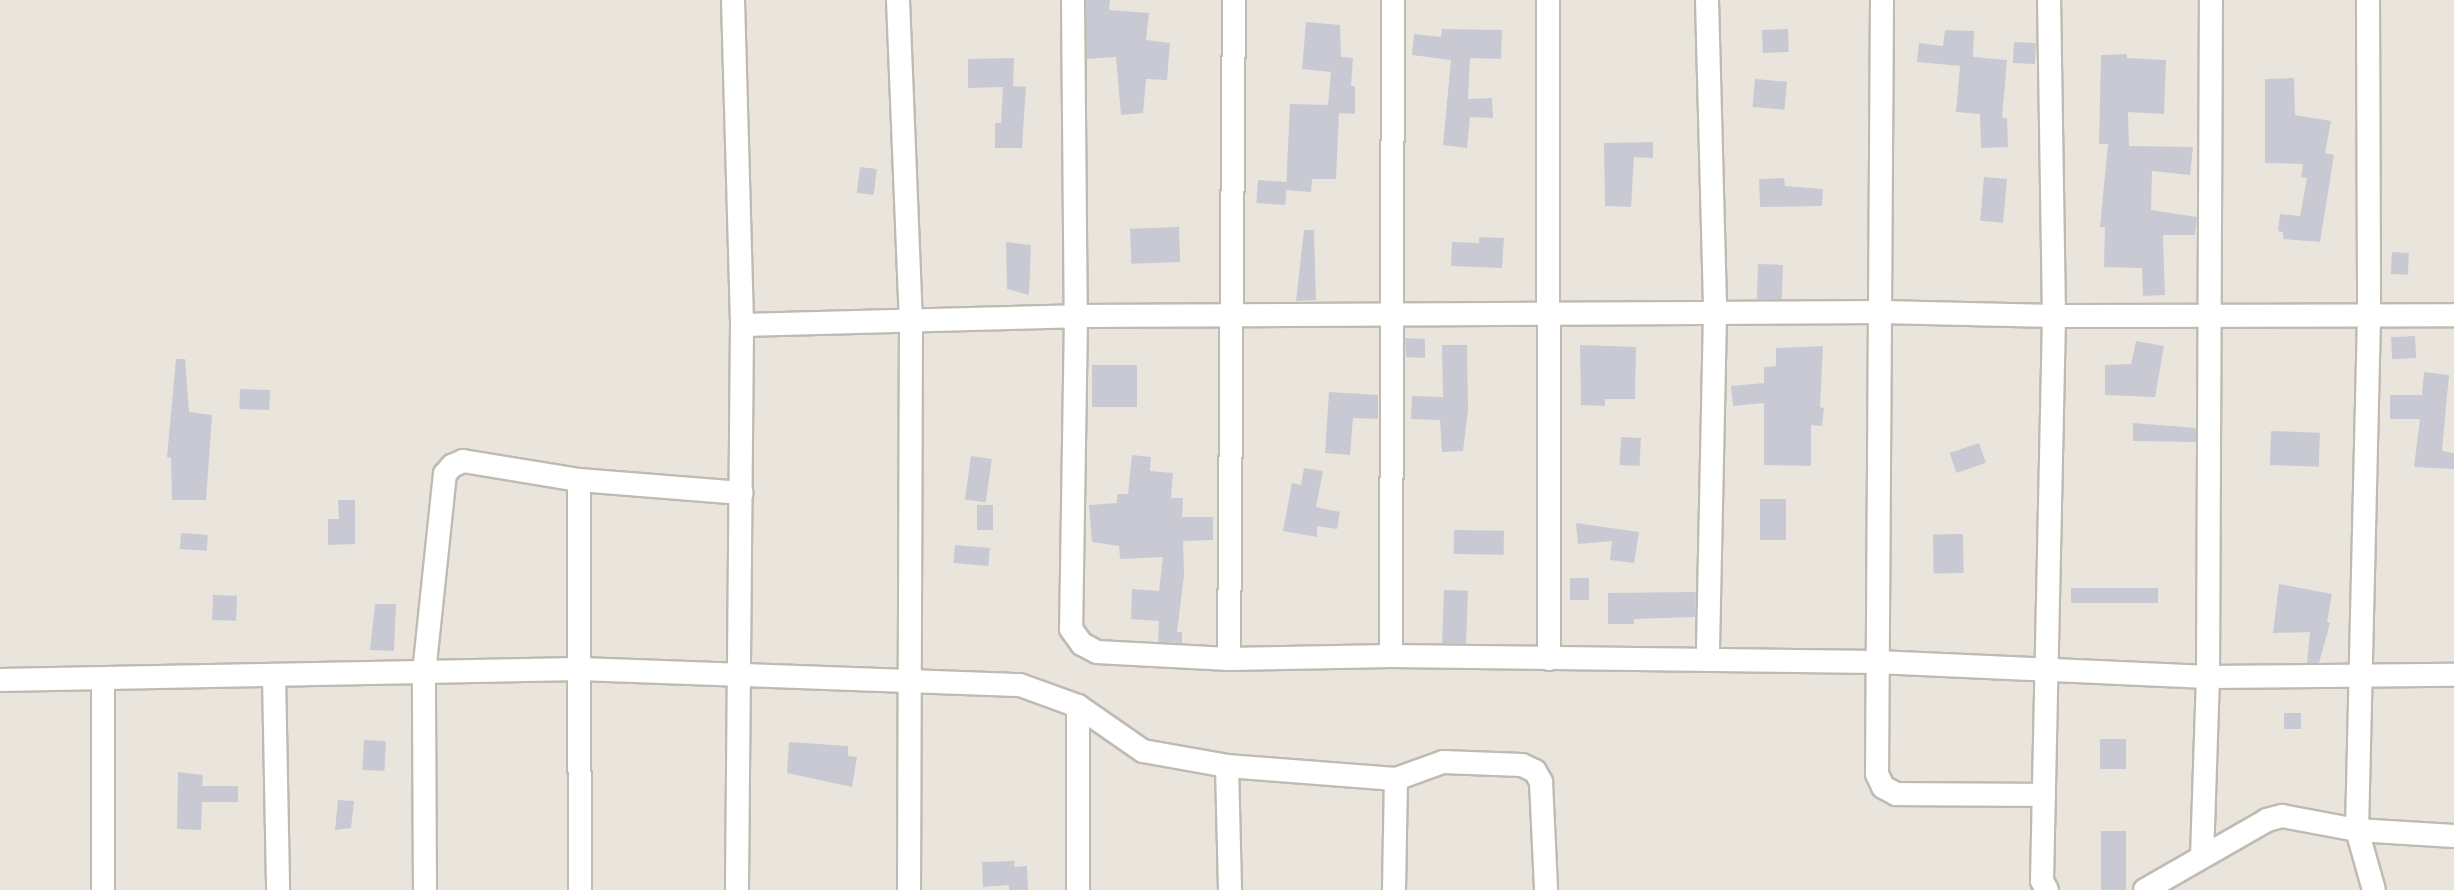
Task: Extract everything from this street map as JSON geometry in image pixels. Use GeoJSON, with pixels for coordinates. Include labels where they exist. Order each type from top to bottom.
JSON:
{"type":"FeatureCollection","features":[{"type":"Feature","properties":{"kind":"street"},"geometry":{"type":"LineString","coordinates":[[733,0],[742,325],[737,890]]}},
{"type":"Feature","properties":{"kind":"street"},"geometry":{"type":"LineString","coordinates":[[898,0],[911,319],[909,890]]}},
{"type":"Feature","properties":{"kind":"street"},"geometry":{"type":"LineString","coordinates":[[1073,0],[1076,316],[1071,629],[1082,644],[1097,652],[1229,659],[1391,656],[1877,662],[2208,677],[2454,675]]}},
{"type":"Feature","properties":{"kind":"street"},"geometry":{"type":"LineString","coordinates":[[1229,659],[1234,0]]}},
{"type":"Feature","properties":{"kind":"street"},"geometry":{"type":"LineString","coordinates":[[1391,656],[1393,0]]}},
{"type":"Feature","properties":{"kind":"street"},"geometry":{"type":"LineString","coordinates":[[1548,0],[1549,659]]}},
{"type":"Feature","properties":{"kind":"street"},"geometry":{"type":"LineString","coordinates":[[1707,0],[1715,314],[1708,660]]}},
{"type":"Feature","properties":{"kind":"street"},"geometry":{"type":"LineString","coordinates":[[1882,0],[1877,774],[1882,787],[1896,795],[2044,795]]}},
{"type":"Feature","properties":{"kind":"street"},"geometry":{"type":"LineString","coordinates":[[2047,890],[2042,881],[2054,316],[2049,0]]}},
{"type":"Feature","properties":{"kind":"street"},"geometry":{"type":"LineString","coordinates":[[2202,857],[2208,677],[2211,0]]}},
{"type":"Feature","properties":{"kind":"street"},"geometry":{"type":"LineString","coordinates":[[2368,0],[2369,317],[2357,830],[2374,890]]}},
{"type":"Feature","properties":{"kind":"street"},"geometry":{"type":"LineString","coordinates":[[742,325],[1076,316],[1393,317],[1881,312],[2054,316],[2454,315]]}},
{"type":"Feature","properties":{"kind":"street"},"geometry":{"type":"LineString","coordinates":[[425,890],[424,673],[446,474],[452,465],[463,461],[579,480],[741,493]]}},
{"type":"Feature","properties":{"kind":"street"},"geometry":{"type":"LineString","coordinates":[[579,480],[580,890]]}},
{"type":"Feature","properties":{"kind":"street"},"geometry":{"type":"LineString","coordinates":[[0,680],[580,669],[1020,685],[1078,706],[1143,751],[1227,766],[1396,779],[1443,762],[1522,765],[1535,771],[1541,782],[1546,890]]}},
{"type":"Feature","properties":{"kind":"street"},"geometry":{"type":"LineString","coordinates":[[274,676],[278,890]]}},
{"type":"Feature","properties":{"kind":"street"},"geometry":{"type":"LineString","coordinates":[[103,679],[103,890]]}},
{"type":"Feature","properties":{"kind":"street"},"geometry":{"type":"LineString","coordinates":[[1078,706],[1078,890]]}},
{"type":"Feature","properties":{"kind":"street"},"geometry":{"type":"LineString","coordinates":[[1227,766],[1230,890]]}},
{"type":"Feature","properties":{"kind":"street"},"geometry":{"type":"LineString","coordinates":[[1394,890],[1396,779]]}},
{"type":"Feature","properties":{"kind":"street"},"geometry":{"type":"LineString","coordinates":[[2145,890],[2266,820],[2282,816],[2357,830],[2454,836]]}},
{"type":"Feature","properties":{"kind":"building"},"geometry":{"type":"Polygon","coordinates":[[[1086,0],[1110,0],[1109,10],[1149,13],[1146,40],[1170,43],[1167,80],[1146,79],[1143,113],[1121,115],[1116,57],[1087,59],[1086,0]]]}},
{"type":"Feature","properties":{"kind":"building"},"geometry":{"type":"Polygon","coordinates":[[[1306,22],[1340,25],[1341,57],[1353,58],[1351,86],[1355,86],[1355,114],[1339,113],[1336,179],[1312,179],[1311,192],[1286,190],[1290,104],[1328,105],[1331,72],[1302,69],[1306,22]]]}},
{"type":"Feature","properties":{"kind":"building"},"geometry":{"type":"Polygon","coordinates":[[[1442,29],[1502,30],[1501,59],[1470,58],[1468,99],[1492,98],[1493,118],[1470,117],[1467,148],[1443,145],[1451,60],[1412,55],[1414,34],[1441,37],[1442,29]]]}},
{"type":"Feature","properties":{"kind":"building"},"geometry":{"type":"Polygon","coordinates":[[[1788,29],[1789,52],[1763,53],[1762,30],[1788,29]]]}},
{"type":"Feature","properties":{"kind":"building"},"geometry":{"type":"Polygon","coordinates":[[[1945,30],[1974,31],[1973,57],[2007,60],[2002,118],[2007,118],[2008,147],[1981,148],[1980,114],[1956,112],[1960,66],[1917,62],[1919,43],[1943,46],[1945,30]]]}},
{"type":"Feature","properties":{"kind":"building"},"geometry":{"type":"Polygon","coordinates":[[[2014,42],[2036,43],[2035,64],[2013,63],[2014,42]]]}},
{"type":"Feature","properties":{"kind":"building"},"geometry":{"type":"Polygon","coordinates":[[[2127,54],[2127,58],[2166,60],[2164,114],[2128,112],[2129,146],[2193,147],[2190,175],[2152,171],[2151,210],[2197,217],[2195,235],[2163,235],[2165,295],[2143,296],[2142,268],[2104,267],[2105,227],[2100,227],[2108,144],[2099,144],[2101,55],[2127,54]]]}},
{"type":"Feature","properties":{"kind":"building"},"geometry":{"type":"Polygon","coordinates":[[[1014,58],[1013,86],[1026,87],[1022,148],[995,148],[995,123],[1001,123],[1003,87],[968,88],[968,59],[1014,58]]]}},
{"type":"Feature","properties":{"kind":"building"},"geometry":{"type":"Polygon","coordinates":[[[2294,78],[2295,115],[2331,121],[2325,153],[2334,155],[2320,242],[2283,239],[2283,232],[2278,231],[2280,214],[2300,216],[2307,178],[2301,177],[2303,164],[2265,163],[2265,79],[2294,78]]]}},
{"type":"Feature","properties":{"kind":"building"},"geometry":{"type":"Polygon","coordinates":[[[1755,79],[1787,82],[1784,110],[1753,107],[1755,79]]]}},
{"type":"Feature","properties":{"kind":"building"},"geometry":{"type":"Polygon","coordinates":[[[1653,142],[1653,158],[1634,157],[1631,207],[1605,206],[1604,143],[1653,142]]]}},
{"type":"Feature","properties":{"kind":"building"},"geometry":{"type":"Polygon","coordinates":[[[860,167],[877,169],[874,195],[857,193],[860,167]]]}},
{"type":"Feature","properties":{"kind":"building"},"geometry":{"type":"Polygon","coordinates":[[[1984,177],[2007,179],[2003,223],[1980,221],[1984,177]]]}},
{"type":"Feature","properties":{"kind":"building"},"geometry":{"type":"Polygon","coordinates":[[[1784,178],[1785,186],[1823,189],[1822,206],[1760,207],[1759,179],[1784,178]]]}},
{"type":"Feature","properties":{"kind":"building"},"geometry":{"type":"Polygon","coordinates":[[[1258,180],[1287,182],[1285,205],[1256,203],[1258,180]]]}},
{"type":"Feature","properties":{"kind":"building"},"geometry":{"type":"Polygon","coordinates":[[[1179,227],[1180,262],[1131,264],[1130,229],[1179,227]]]}},
{"type":"Feature","properties":{"kind":"building"},"geometry":{"type":"Polygon","coordinates":[[[1304,230],[1314,230],[1316,300],[1296,301],[1304,230]]]}},
{"type":"Feature","properties":{"kind":"building"},"geometry":{"type":"Polygon","coordinates":[[[1479,237],[1504,238],[1502,268],[1451,266],[1452,242],[1479,243],[1479,237]]]}},
{"type":"Feature","properties":{"kind":"building"},"geometry":{"type":"Polygon","coordinates":[[[1006,242],[1031,245],[1029,295],[1007,289],[1006,242]]]}},
{"type":"Feature","properties":{"kind":"building"},"geometry":{"type":"Polygon","coordinates":[[[2392,252],[2409,253],[2408,275],[2391,274],[2392,252]]]}},
{"type":"Feature","properties":{"kind":"building"},"geometry":{"type":"Polygon","coordinates":[[[1758,264],[1783,265],[1782,300],[1757,299],[1758,264]]]}},
{"type":"Feature","properties":{"kind":"building"},"geometry":{"type":"Polygon","coordinates":[[[2415,336],[2416,358],[2392,359],[2391,337],[2415,336]]]}},
{"type":"Feature","properties":{"kind":"building"},"geometry":{"type":"Polygon","coordinates":[[[1405,338],[1425,339],[1425,358],[1406,357],[1405,338]]]}},
{"type":"Feature","properties":{"kind":"building"},"geometry":{"type":"Polygon","coordinates":[[[2136,341],[2164,346],[2155,397],[2105,395],[2105,365],[2131,364],[2136,341]]]}},
{"type":"Feature","properties":{"kind":"building"},"geometry":{"type":"Polygon","coordinates":[[[1442,345],[1467,345],[1468,411],[1463,451],[1442,452],[1440,420],[1411,419],[1412,396],[1443,397],[1442,345]]]}},
{"type":"Feature","properties":{"kind":"building"},"geometry":{"type":"Polygon","coordinates":[[[1580,345],[1636,347],[1635,399],[1605,399],[1605,406],[1581,405],[1580,345]]]}},
{"type":"Feature","properties":{"kind":"building"},"geometry":{"type":"Polygon","coordinates":[[[1823,346],[1820,407],[1824,408],[1822,426],[1811,425],[1811,466],[1764,465],[1764,403],[1733,406],[1731,386],[1764,383],[1764,367],[1776,366],[1776,348],[1823,346]]]}},
{"type":"Feature","properties":{"kind":"building"},"geometry":{"type":"Polygon","coordinates":[[[176,359],[185,359],[189,412],[212,415],[206,500],[172,500],[171,458],[167,457],[176,359]]]}},
{"type":"Feature","properties":{"kind":"building"},"geometry":{"type":"Polygon","coordinates":[[[1092,365],[1137,365],[1137,407],[1092,407],[1092,365]]]}},
{"type":"Feature","properties":{"kind":"building"},"geometry":{"type":"Polygon","coordinates":[[[2424,372],[2449,375],[2442,451],[2454,453],[2454,469],[2414,467],[2420,419],[2390,419],[2390,395],[2422,395],[2424,372]]]}},
{"type":"Feature","properties":{"kind":"building"},"geometry":{"type":"Polygon","coordinates":[[[240,389],[270,390],[269,410],[239,409],[240,389]]]}},
{"type":"Feature","properties":{"kind":"building"},"geometry":{"type":"Polygon","coordinates":[[[1329,392],[1378,395],[1378,419],[1353,418],[1350,455],[1325,453],[1329,392]]]}},
{"type":"Feature","properties":{"kind":"building"},"geometry":{"type":"Polygon","coordinates":[[[2133,423],[2196,428],[2196,442],[2133,441],[2133,423]]]}},
{"type":"Feature","properties":{"kind":"building"},"geometry":{"type":"Polygon","coordinates":[[[2271,431],[2320,433],[2319,467],[2270,465],[2271,431]]]}},
{"type":"Feature","properties":{"kind":"building"},"geometry":{"type":"Polygon","coordinates":[[[1621,437],[1641,438],[1640,466],[1620,465],[1621,437]]]}},
{"type":"Feature","properties":{"kind":"building"},"geometry":{"type":"Polygon","coordinates":[[[1979,443],[1986,463],[1957,473],[1950,453],[1979,443]]]}},
{"type":"Feature","properties":{"kind":"building"},"geometry":{"type":"Polygon","coordinates":[[[1132,455],[1151,457],[1150,471],[1173,473],[1171,498],[1183,498],[1182,517],[1213,517],[1213,540],[1183,541],[1184,575],[1177,632],[1182,632],[1182,643],[1158,642],[1159,621],[1131,619],[1132,589],[1159,591],[1163,557],[1120,559],[1119,546],[1092,542],[1089,505],[1117,503],[1117,494],[1128,494],[1132,455]]]}},
{"type":"Feature","properties":{"kind":"building"},"geometry":{"type":"Polygon","coordinates":[[[971,456],[992,459],[986,502],[965,500],[971,456]]]}},
{"type":"Feature","properties":{"kind":"building"},"geometry":{"type":"Polygon","coordinates":[[[1304,468],[1323,471],[1316,507],[1340,512],[1337,529],[1317,526],[1317,537],[1283,531],[1292,483],[1301,485],[1304,468]]]}},
{"type":"Feature","properties":{"kind":"building"},"geometry":{"type":"Polygon","coordinates":[[[1760,499],[1786,499],[1786,540],[1760,540],[1760,499]]]}},
{"type":"Feature","properties":{"kind":"building"},"geometry":{"type":"Polygon","coordinates":[[[338,500],[355,500],[355,544],[328,545],[328,519],[339,519],[338,500]]]}},
{"type":"Feature","properties":{"kind":"building"},"geometry":{"type":"Polygon","coordinates":[[[977,505],[993,505],[993,530],[977,530],[977,505]]]}},
{"type":"Feature","properties":{"kind":"building"},"geometry":{"type":"Polygon","coordinates":[[[1576,523],[1639,532],[1634,563],[1610,560],[1612,541],[1578,544],[1576,523]]]}},
{"type":"Feature","properties":{"kind":"building"},"geometry":{"type":"Polygon","coordinates":[[[1454,530],[1504,531],[1504,555],[1454,554],[1454,530]]]}},
{"type":"Feature","properties":{"kind":"building"},"geometry":{"type":"Polygon","coordinates":[[[181,533],[208,535],[207,551],[180,549],[181,533]]]}},
{"type":"Feature","properties":{"kind":"building"},"geometry":{"type":"Polygon","coordinates":[[[1963,534],[1964,573],[1934,574],[1933,535],[1963,534]]]}},
{"type":"Feature","properties":{"kind":"building"},"geometry":{"type":"Polygon","coordinates":[[[955,545],[990,548],[988,566],[953,563],[955,545]]]}},
{"type":"Feature","properties":{"kind":"building"},"geometry":{"type":"Polygon","coordinates":[[[1570,578],[1589,578],[1589,600],[1570,600],[1570,578]]]}},
{"type":"Feature","properties":{"kind":"building"},"geometry":{"type":"Polygon","coordinates":[[[2279,584],[2332,594],[2327,622],[2330,623],[2319,663],[2307,663],[2310,632],[2273,633],[2279,584]]]}},
{"type":"Feature","properties":{"kind":"building"},"geometry":{"type":"Polygon","coordinates":[[[2071,588],[2158,588],[2158,603],[2071,603],[2071,588]]]}},
{"type":"Feature","properties":{"kind":"building"},"geometry":{"type":"Polygon","coordinates":[[[1444,590],[1468,591],[1466,644],[1442,643],[1444,590]]]}},
{"type":"Feature","properties":{"kind":"building"},"geometry":{"type":"Polygon","coordinates":[[[1696,592],[1695,617],[1634,619],[1634,624],[1608,624],[1608,593],[1696,592]]]}},
{"type":"Feature","properties":{"kind":"building"},"geometry":{"type":"Polygon","coordinates":[[[213,595],[237,596],[236,621],[212,620],[213,595]]]}},
{"type":"Feature","properties":{"kind":"building"},"geometry":{"type":"Polygon","coordinates":[[[375,604],[396,604],[394,651],[370,650],[375,604]]]}},
{"type":"Feature","properties":{"kind":"building"},"geometry":{"type":"Polygon","coordinates":[[[2284,713],[2301,713],[2301,729],[2284,729],[2284,713]]]}},
{"type":"Feature","properties":{"kind":"building"},"geometry":{"type":"Polygon","coordinates":[[[2100,739],[2126,739],[2126,769],[2100,769],[2100,739]]]}},
{"type":"Feature","properties":{"kind":"building"},"geometry":{"type":"Polygon","coordinates":[[[364,740],[386,741],[384,771],[362,770],[364,740]]]}},
{"type":"Feature","properties":{"kind":"building"},"geometry":{"type":"Polygon","coordinates":[[[789,742],[848,746],[848,756],[857,757],[852,787],[787,773],[789,742]]]}},
{"type":"Feature","properties":{"kind":"building"},"geometry":{"type":"Polygon","coordinates":[[[178,772],[203,775],[202,786],[238,786],[238,802],[202,802],[201,830],[177,829],[178,772]]]}},
{"type":"Feature","properties":{"kind":"building"},"geometry":{"type":"Polygon","coordinates":[[[338,800],[354,801],[351,828],[335,830],[338,800]]]}},
{"type":"Feature","properties":{"kind":"building"},"geometry":{"type":"Polygon","coordinates":[[[2101,831],[2126,831],[2126,890],[2101,890],[2101,831]]]}},
{"type":"Feature","properties":{"kind":"building"},"geometry":{"type":"Polygon","coordinates":[[[1015,861],[1014,867],[1027,866],[1028,890],[1009,890],[1009,885],[983,887],[982,862],[1015,861]]]}}]}
